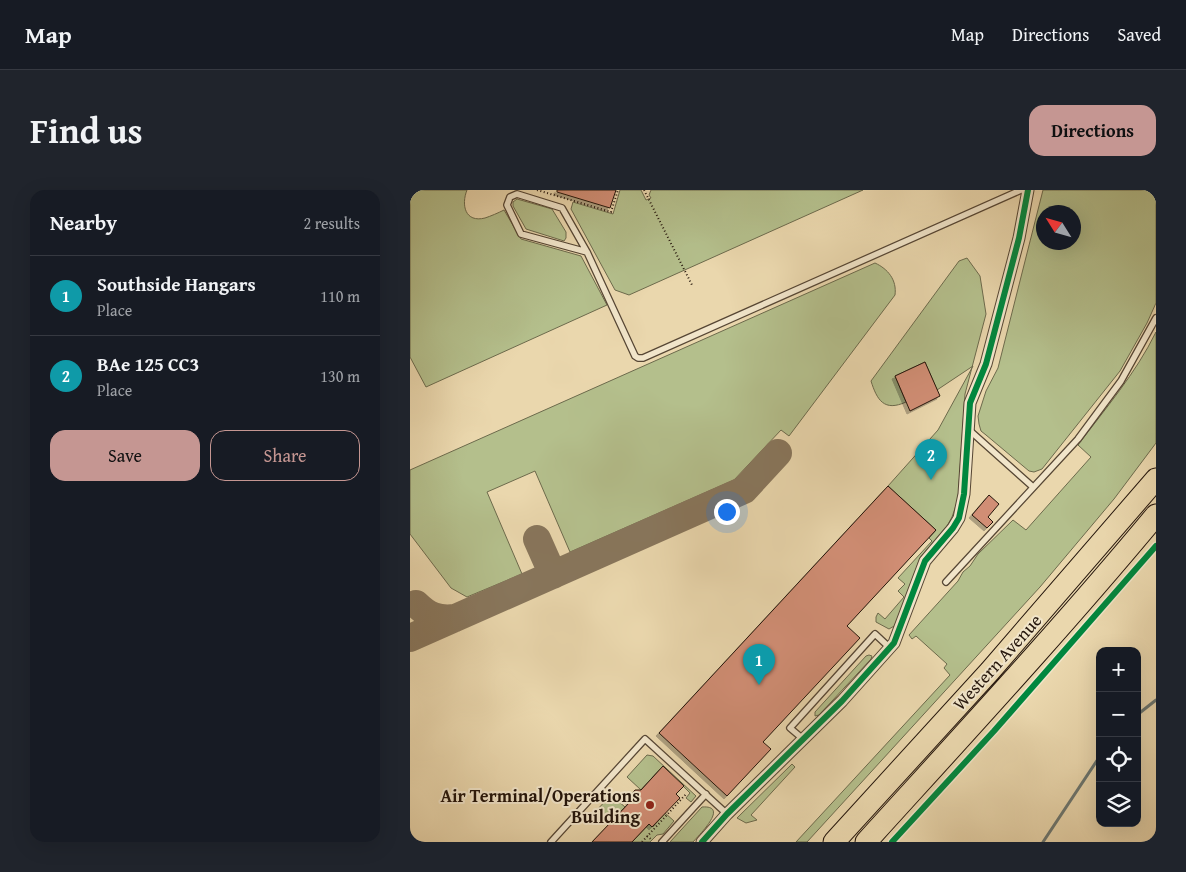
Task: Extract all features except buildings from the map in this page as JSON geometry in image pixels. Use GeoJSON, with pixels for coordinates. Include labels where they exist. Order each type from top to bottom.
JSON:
{"type":"FeatureCollection","features":[{"type":"Feature","properties":{"kind":"highway","name":"Western Avenue"},"geometry":{"type":"LineString","coordinates":[[834,842],[990,671],[1156,479]]}},
{"type":"Feature","properties":{"kind":"highway","name":"Western Avenue"},"geometry":{"type":"LineString","coordinates":[[866,842],[1012,682],[1103,579],[1156,515]]}},
{"type":"Feature","properties":{"kind":"street"},"geometry":{"type":"LineString","coordinates":[[702,842],[842,701],[894,643],[925,561],[959,518],[963,506],[970,403],[986,364],[1019,238],[1028,190]]}},
{"type":"Feature","properties":{"kind":"lane"},"geometry":{"type":"LineString","coordinates":[[587,252],[521,234],[507,205],[510,197],[517,194],[562,208],[587,252],[635,356],[643,358],[1021,190]]}},
{"type":"Feature","properties":{"kind":"lane"},"geometry":{"type":"LineString","coordinates":[[946,582],[1078,439],[1121,381],[1156,318]]}},
{"type":"Feature","properties":{"kind":"lane"},"geometry":{"type":"LineString","coordinates":[[968,429],[1033,487]]}},
{"type":"Feature","properties":{"kind":"lane"},"geometry":{"type":"LineString","coordinates":[[803,739],[790,728],[876,634],[890,648]]}},
{"type":"Feature","properties":{"kind":"lane"},"geometry":{"type":"LineString","coordinates":[[551,842],[645,739],[728,814]]}},
{"type":"Feature","properties":{"kind":"lane"},"geometry":{"type":"LineString","coordinates":[[662,842],[706,794]]}},
{"type":"Feature","properties":{"kind":"path"},"geometry":{"type":"LineString","coordinates":[[537,190],[611,212],[618,190]]}},
{"type":"Feature","properties":{"kind":"path"},"geometry":{"type":"LineString","coordinates":[[644,190],[692,285]]}},
{"type":"Feature","properties":{"kind":"path"},"geometry":{"type":"LineString","coordinates":[[642,842],[687,793]]}},
{"type":"Feature","properties":{"kind":"path"},"geometry":{"type":"LineString","coordinates":[[647,836],[652,840]]}},
{"type":"Feature","properties":{"kind":"green space"},"geometry":{"type":"Polygon","coordinates":[[[410,190],[467,190],[464,201],[466,212],[473,218],[485,218],[504,210],[521,239],[581,256],[607,305],[426,387],[410,357],[410,190]]]}},
{"type":"Feature","properties":{"kind":"green space"},"geometry":{"type":"Polygon","coordinates":[[[620,190],[641,190],[646,200],[651,198],[649,195],[651,190],[863,190],[629,295],[615,290],[571,209],[573,202],[613,214],[620,190]]]}},
{"type":"Feature","properties":{"kind":"green space"},"geometry":{"type":"Polygon","coordinates":[[[1043,190],[1156,190],[1156,303],[1120,371],[1042,469],[1034,472],[1029,471],[981,431],[978,416],[986,391],[998,368],[1036,218],[1036,250],[1081,250],[1081,205],[1039,205],[1043,190]]]}},
{"type":"Feature","properties":{"kind":"green space"},"geometry":{"type":"Polygon","coordinates":[[[517,199],[552,209],[566,232],[564,241],[526,229],[513,206],[513,202],[517,199]]]}},
{"type":"Feature","properties":{"kind":"green space"},"geometry":{"type":"Polygon","coordinates":[[[967,258],[980,276],[986,314],[972,367],[937,390],[925,362],[895,376],[906,402],[892,406],[887,405],[879,399],[871,381],[959,261],[967,258]]]}},
{"type":"Feature","properties":{"kind":"green space"},"geometry":{"type":"Polygon","coordinates":[[[875,263],[884,268],[891,276],[895,285],[895,295],[789,436],[781,430],[734,480],[570,552],[535,471],[487,492],[522,574],[467,597],[451,588],[410,534],[410,470],[875,263]]]}},
{"type":"Feature","properties":{"kind":"green space"},"geometry":{"type":"Polygon","coordinates":[[[1156,332],[1156,443],[1114,499],[1040,587],[807,842],[796,842],[950,675],[944,668],[947,664],[916,636],[912,639],[909,635],[958,581],[978,554],[1013,520],[1026,530],[1091,457],[1078,445],[1130,376],[1156,332]]]}},
{"type":"Feature","properties":{"kind":"green space"},"geometry":{"type":"Polygon","coordinates":[[[972,368],[965,394],[958,500],[947,526],[920,558],[896,625],[889,629],[876,622],[876,617],[878,613],[885,619],[904,597],[898,591],[905,584],[898,578],[932,541],[929,538],[936,530],[888,486],[938,430],[972,368]]]}},
{"type":"Feature","properties":{"kind":"green space"},"geometry":{"type":"Polygon","coordinates":[[[869,655],[872,656],[871,659],[819,715],[815,716],[815,712],[869,655]]]}},
{"type":"Feature","properties":{"kind":"green space"},"geometry":{"type":"Polygon","coordinates":[[[647,755],[653,756],[696,796],[691,802],[686,798],[690,793],[663,766],[641,790],[627,777],[647,755]]]}},
{"type":"Feature","properties":{"kind":"green space"},"geometry":{"type":"Polygon","coordinates":[[[792,764],[795,767],[751,815],[757,820],[746,823],[737,818],[792,764]]]}},
{"type":"Feature","properties":{"kind":"green space"},"geometry":{"type":"Polygon","coordinates":[[[611,795],[625,807],[608,825],[594,813],[611,795]]]}},
{"type":"Feature","properties":{"kind":"green space"},"geometry":{"type":"Polygon","coordinates":[[[702,807],[710,808],[713,811],[713,815],[706,827],[693,842],[670,842],[702,807]]]}},
{"type":"Feature","properties":{"kind":"green space"},"geometry":{"type":"Polygon","coordinates":[[[665,813],[674,821],[663,834],[657,835],[650,842],[632,842],[649,824],[653,827],[665,813]]]}},
{"type":"Feature","properties":{"kind":"waterway"},"geometry":{"type":"LineString","coordinates":[[1141,712],[1156,700]]}},
{"type":"Feature","properties":{"kind":"waterway"},"geometry":{"type":"LineString","coordinates":[[1043,842],[1096,762]]}},
{"type":"Feature","properties":{"kind":"taxiway"},"geometry":{"type":"LineString","coordinates":[[410,638],[744,490],[778,453]]}},
{"type":"Feature","properties":{"kind":"taxiway"},"geometry":{"type":"LineString","coordinates":[[537,539],[553,575]]}},
{"type":"Feature","properties":{"kind":"taxiway"},"geometry":{"type":"LineString","coordinates":[[416,604],[425,612],[434,616],[455,618]]}},
{"type":"Feature","properties":{"kind":"cycle path"},"geometry":{"type":"LineString","coordinates":[[702,842],[727,814],[842,701],[894,643],[925,561],[959,518],[964,494],[970,403],[986,364],[1019,238],[1028,190]]}},
{"type":"Feature","properties":{"kind":"cycle path"},"geometry":{"type":"LineString","coordinates":[[892,842],[994,731],[1156,546]]}},
{"type":"Feature","properties":{"kind":"place","name":"BAe 125 CC3"},"geometry":{"type":"Point","coordinates":[931,480]}},
{"type":"Feature","properties":{"kind":"place","name":"Southside Hangars"},"geometry":{"type":"Point","coordinates":[759,685]}},
{"type":"Feature","properties":{"kind":"place","name":"Air Terminal/Operations Building"},"geometry":{"type":"Point","coordinates":[650,805]}}]}
